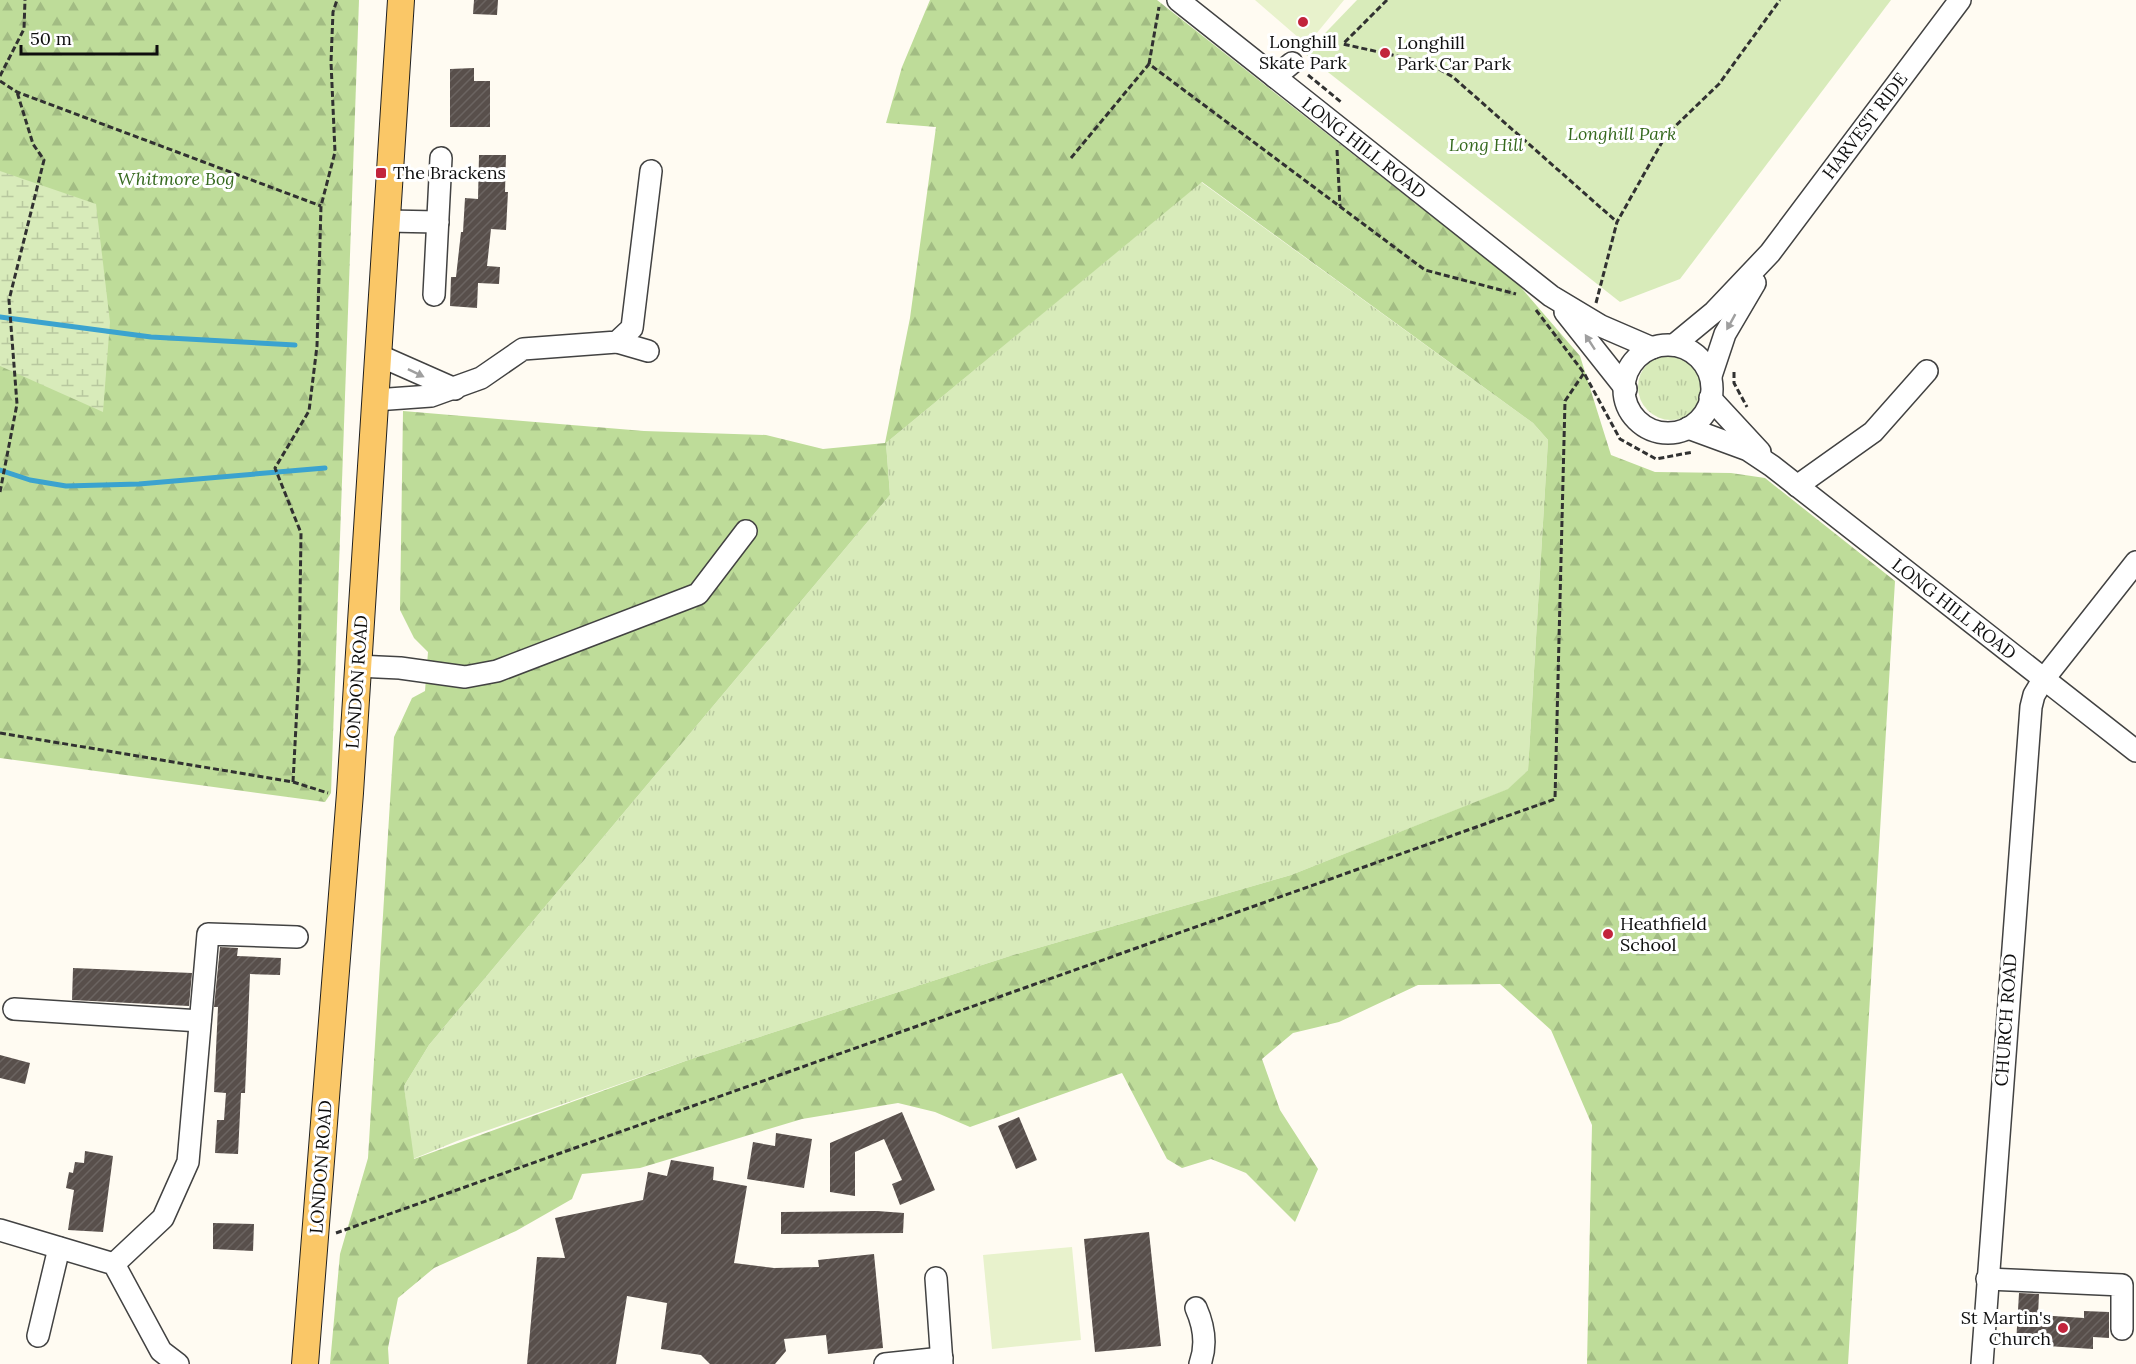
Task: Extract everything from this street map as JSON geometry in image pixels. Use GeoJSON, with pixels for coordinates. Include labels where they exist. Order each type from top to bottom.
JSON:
{"type":"FeatureCollection","features":[{"type":"Feature","properties":{"kind":"main road","name":"LONDON ROAD"},"geometry":{"type":"LineString","coordinates":[[305,1364],[350,793],[401,0]]}},
{"type":"Feature","properties":{"kind":"street","name":"LONG HILL ROAD"},"geometry":{"type":"LineString","coordinates":[[1178,0],[1335,124],[1541,300],[1583,332],[1626,389]]}},
{"type":"Feature","properties":{"kind":"street","name":"HARVEST RIDE"},"geometry":{"type":"LineString","coordinates":[[1674,345],[1714,312],[1770,253],[1960,0]]}},
{"type":"Feature","properties":{"kind":"street"},"geometry":{"type":"LineString","coordinates":[[1275,77],[1292,63]]}},
{"type":"Feature","properties":{"kind":"street"},"geometry":{"type":"LineString","coordinates":[[434,295],[441,158]]}},
{"type":"Feature","properties":{"kind":"street"},"geometry":{"type":"LineString","coordinates":[[617,342],[632,328],[651,171]]}},
{"type":"Feature","properties":{"kind":"street"},"geometry":{"type":"LineString","coordinates":[[387,221],[438,222]]}},
{"type":"Feature","properties":{"kind":"street","name":"HARVEST RIDE"},"geometry":{"type":"LineString","coordinates":[[1711,376],[1725,334],[1755,285],[1770,253]]}},
{"type":"Feature","properties":{"kind":"street","name":"LONG HILL ROAD"},"geometry":{"type":"LineString","coordinates":[[1541,300],[1652,348]]}},
{"type":"Feature","properties":{"kind":"street"},"geometry":{"type":"LineString","coordinates":[[375,400],[431,396],[455,389],[481,378],[524,349],[617,342],[648,351]]}},
{"type":"Feature","properties":{"kind":"street"},"geometry":{"type":"LineString","coordinates":[[1674,345],[1697,355],[1711,376],[1710,398],[1705,413],[1688,428],[1667,433],[1645,427],[1629,409],[1625,380],[1632,363],[1652,348],[1674,345]]}},
{"type":"Feature","properties":{"kind":"street"},"geometry":{"type":"LineString","coordinates":[[378,355],[455,389]]}},
{"type":"Feature","properties":{"kind":"street"},"geometry":{"type":"LineString","coordinates":[[1797,486],[1873,432],[1928,371]]}},
{"type":"Feature","properties":{"kind":"street","name":"LONG HILL ROAD"},"geometry":{"type":"LineString","coordinates":[[1710,398],[1772,466]]}},
{"type":"Feature","properties":{"kind":"street","name":"LONG HILL ROAD"},"geometry":{"type":"LineString","coordinates":[[1688,428],[1748,450],[1772,466],[2136,751]]}},
{"type":"Feature","properties":{"kind":"street"},"geometry":{"type":"LineString","coordinates":[[357,666],[408,669],[465,677],[497,671],[698,594],[746,531]]}},
{"type":"Feature","properties":{"kind":"street","name":"CHURCH ROAD"},"geometry":{"type":"LineString","coordinates":[[1982,1364],[2028,735],[2034,695],[2043,680],[2136,562]]}},
{"type":"Feature","properties":{"kind":"street"},"geometry":{"type":"LineString","coordinates":[[114,1264],[163,1218],[188,1162],[208,934],[297,937]]}},
{"type":"Feature","properties":{"kind":"street"},"geometry":{"type":"LineString","coordinates":[[14,1009],[200,1022]]}},
{"type":"Feature","properties":{"kind":"street"},"geometry":{"type":"LineString","coordinates":[[0,1230],[114,1264],[161,1351],[178,1364]]}},
{"type":"Feature","properties":{"kind":"street"},"geometry":{"type":"LineString","coordinates":[[38,1336],[59,1248]]}},
{"type":"Feature","properties":{"kind":"street"},"geometry":{"type":"LineString","coordinates":[[885,1364],[942,1361],[936,1278]]}},
{"type":"Feature","properties":{"kind":"street"},"geometry":{"type":"LineString","coordinates":[[1987,1279],[2122,1285],[2122,1329]]}},
{"type":"Feature","properties":{"kind":"street"},"geometry":{"type":"LineString","coordinates":[[1196,1308],[1204,1332],[1205,1351],[1200,1364]]}},
{"type":"Feature","properties":{"kind":"path"},"geometry":{"type":"LineString","coordinates":[[0,76],[24,29],[25,0]]}},
{"type":"Feature","properties":{"kind":"path"},"geometry":{"type":"LineString","coordinates":[[293,782],[299,669],[301,533],[275,468],[309,411],[317,346],[321,206],[335,152],[331,62],[333,12],[337,0]]}},
{"type":"Feature","properties":{"kind":"path"},"geometry":{"type":"LineString","coordinates":[[1071,158],[1149,64],[1160,0]]}},
{"type":"Feature","properties":{"kind":"path"},"geometry":{"type":"LineString","coordinates":[[1387,0],[1343,44],[1428,63],[1453,76],[1617,222]]}},
{"type":"Feature","properties":{"kind":"path"},"geometry":{"type":"LineString","coordinates":[[1594,310],[1617,222],[1666,135],[1719,84],[1780,0]]}},
{"type":"Feature","properties":{"kind":"path"},"geometry":{"type":"LineString","coordinates":[[1149,64],[1425,270],[1525,296]]}},
{"type":"Feature","properties":{"kind":"path"},"geometry":{"type":"LineString","coordinates":[[0,81],[17,92],[321,206]]}},
{"type":"Feature","properties":{"kind":"path"},"geometry":{"type":"LineString","coordinates":[[0,492],[17,404],[9,300],[44,160],[33,144],[17,92]]}},
{"type":"Feature","properties":{"kind":"path"},"geometry":{"type":"LineString","coordinates":[[1335,124],[1340,207]]}},
{"type":"Feature","properties":{"kind":"path"},"geometry":{"type":"LineString","coordinates":[[1541,300],[1620,439],[1656,459],[1686,452],[1703,452]]}},
{"type":"Feature","properties":{"kind":"path"},"geometry":{"type":"LineString","coordinates":[[1733,367],[1734,383],[1748,409]]}},
{"type":"Feature","properties":{"kind":"path"},"geometry":{"type":"LineString","coordinates":[[335,1233],[1555,799],[1565,402],[1584,373]]}},
{"type":"Feature","properties":{"kind":"path"},"geometry":{"type":"LineString","coordinates":[[0,733],[293,782],[318,791],[350,793]]}},
{"type":"Feature","properties":{"kind":"green space","name":"Whitmore Bog"},"geometry":{"type":"Polygon","coordinates":[[[0,0],[359,0],[331,793],[325,802],[0,758],[0,0]]]}},
{"type":"Feature","properties":{"kind":"green space"},"geometry":{"type":"Polygon","coordinates":[[[930,0],[1157,0],[1518,284],[1580,356],[1611,455],[1655,472],[1731,473],[1765,478],[1895,581],[1848,1364],[1587,1364],[1592,1125],[1551,1030],[1500,984],[1418,985],[1339,1022],[1293,1033],[1262,1059],[1280,1110],[1318,1169],[1295,1222],[1246,1173],[1211,1159],[1182,1168],[1167,1159],[1122,1073],[970,1127],[935,1112],[898,1103],[802,1119],[640,1168],[582,1174],[572,1199],[516,1231],[434,1268],[398,1298],[388,1348],[389,1364],[330,1364],[340,1254],[368,1158],[394,737],[412,698],[425,691],[428,652],[414,638],[400,610],[403,411],[644,431],[766,435],[823,449],[885,443],[910,318],[936,127],[886,123],[902,67],[930,0]],[[1202,182],[886,443],[890,495],[429,1045],[404,1086],[414,1159],[691,1059],[1013,955],[1291,875],[1508,789],[1528,770],[1548,440],[1533,423],[1202,182]]]}},
{"type":"Feature","properties":{"kind":"green space","name":"Longhill Skate Park"},"geometry":{"type":"Polygon","coordinates":[[[1255,0],[1344,0],[1307,45],[1255,0]]]}},
{"type":"Feature","properties":{"kind":"green space","name":"Longhill Park"},"geometry":{"type":"Polygon","coordinates":[[[1357,0],[1891,0],[1680,279],[1620,302],[1305,54],[1357,0]]]}},
{"type":"Feature","properties":{"kind":"green space"},"geometry":{"type":"Polygon","coordinates":[[[0,171],[96,204],[110,322],[103,412],[0,366],[0,171]]]}},
{"type":"Feature","properties":{"kind":"green space"},"geometry":{"type":"Polygon","coordinates":[[[1201,182],[1533,423],[1548,440],[1528,770],[1509,789],[1291,875],[1013,955],[691,1059],[457,1141],[413,1159],[404,1086],[429,1045],[890,495],[886,443],[1201,182]]]}},
{"type":"Feature","properties":{"kind":"green space"},"geometry":{"type":"Polygon","coordinates":[[[1664,354],[1678,354],[1690,359],[1699,368],[1704,387],[1702,400],[1695,411],[1678,420],[1664,420],[1652,415],[1643,406],[1638,394],[1638,380],[1643,368],[1652,359],[1664,354]]]}},
{"type":"Feature","properties":{"kind":"green space"},"geometry":{"type":"Polygon","coordinates":[[[1072,1247],[1081,1340],[992,1349],[983,1255],[1072,1247]]]}},
{"type":"Feature","properties":{"kind":"building"},"geometry":{"type":"Polygon","coordinates":[[[474,0],[498,0],[497,15],[473,14],[474,0]]]}},
{"type":"Feature","properties":{"kind":"building"},"geometry":{"type":"Polygon","coordinates":[[[474,68],[474,81],[490,81],[490,127],[450,127],[450,69],[474,68]]]}},
{"type":"Feature","properties":{"kind":"building"},"geometry":{"type":"Polygon","coordinates":[[[479,155],[506,155],[505,192],[508,192],[506,230],[491,229],[487,266],[500,267],[499,284],[478,283],[477,308],[450,306],[451,277],[456,277],[461,232],[463,232],[465,198],[478,199],[479,155]]]}},
{"type":"Feature","properties":{"kind":"building"},"geometry":{"type":"Polygon","coordinates":[[[220,947],[238,948],[237,956],[281,958],[280,975],[250,974],[245,1093],[241,1093],[238,1154],[215,1153],[217,1120],[224,1120],[226,1093],[214,1092],[218,1007],[214,1007],[220,947]]]}},
{"type":"Feature","properties":{"kind":"building"},"geometry":{"type":"Polygon","coordinates":[[[73,968],[192,973],[189,1006],[72,1000],[73,968]]]}},
{"type":"Feature","properties":{"kind":"building"},"geometry":{"type":"Polygon","coordinates":[[[0,1055],[30,1063],[25,1084],[0,1078],[0,1055]]]}},
{"type":"Feature","properties":{"kind":"building"},"geometry":{"type":"Polygon","coordinates":[[[902,1112],[935,1190],[900,1205],[892,1184],[902,1180],[884,1139],[855,1152],[855,1196],[830,1192],[830,1143],[902,1112]]]}},
{"type":"Feature","properties":{"kind":"building"},"geometry":{"type":"Polygon","coordinates":[[[1019,1117],[1037,1160],[1016,1169],[998,1126],[1019,1117]]]}},
{"type":"Feature","properties":{"kind":"building"},"geometry":{"type":"Polygon","coordinates":[[[776,1133],[812,1139],[804,1188],[747,1179],[753,1142],[775,1146],[776,1133]]]}},
{"type":"Feature","properties":{"kind":"building"},"geometry":{"type":"Polygon","coordinates":[[[85,1151],[113,1156],[103,1232],[68,1230],[74,1190],[66,1188],[69,1172],[73,1173],[75,1162],[84,1163],[85,1151]]]}},
{"type":"Feature","properties":{"kind":"building"},"geometry":{"type":"Polygon","coordinates":[[[671,1160],[714,1167],[713,1180],[747,1186],[734,1263],[774,1268],[819,1267],[818,1260],[874,1254],[883,1348],[828,1354],[826,1335],[784,1339],[786,1351],[775,1364],[710,1364],[701,1355],[661,1349],[667,1303],[627,1296],[616,1364],[527,1364],[537,1257],[565,1258],[555,1218],[643,1200],[648,1172],[667,1176],[671,1160]]]}},
{"type":"Feature","properties":{"kind":"building"},"geometry":{"type":"Polygon","coordinates":[[[781,1212],[904,1213],[903,1233],[781,1234],[781,1212]]]}},
{"type":"Feature","properties":{"kind":"building"},"geometry":{"type":"Polygon","coordinates":[[[213,1223],[254,1224],[253,1251],[213,1249],[213,1223]]]}},
{"type":"Feature","properties":{"kind":"building"},"geometry":{"type":"Polygon","coordinates":[[[1149,1232],[1161,1346],[1095,1352],[1084,1239],[1149,1232]]]}},
{"type":"Feature","properties":{"kind":"building","name":"St Martin's Church"},"geometry":{"type":"Polygon","coordinates":[[[2019,1293],[2039,1294],[2038,1315],[2084,1318],[2084,1311],[2109,1312],[2109,1338],[2093,1337],[2093,1349],[2016,1344],[2019,1293]]]}},
{"type":"Feature","properties":{"kind":"waterway"},"geometry":{"type":"LineString","coordinates":[[0,317],[151,337],[295,345]]}},
{"type":"Feature","properties":{"kind":"waterway"},"geometry":{"type":"LineString","coordinates":[[0,470],[30,480],[66,486],[139,484],[325,468]]}},
{"type":"Feature","properties":{"kind":"place","name":"Longhill Skate Park"},"geometry":{"type":"Point","coordinates":[1303,22]}},
{"type":"Feature","properties":{"kind":"place","name":"Longhill Park Car Park"},"geometry":{"type":"Point","coordinates":[1385,53]}},
{"type":"Feature","properties":{"kind":"place","name":"The Brackens"},"geometry":{"type":"Point","coordinates":[381,173]}},
{"type":"Feature","properties":{"kind":"place","name":"Heathfield School"},"geometry":{"type":"Point","coordinates":[1608,934]}},
{"type":"Feature","properties":{"kind":"place","name":"St Martin's Church"},"geometry":{"type":"Point","coordinates":[2063,1328]}},
{"type":"Feature","properties":{"kind":"park label","name":"Long Hill"},"geometry":{"type":"Point","coordinates":[1486,145]}}]}
